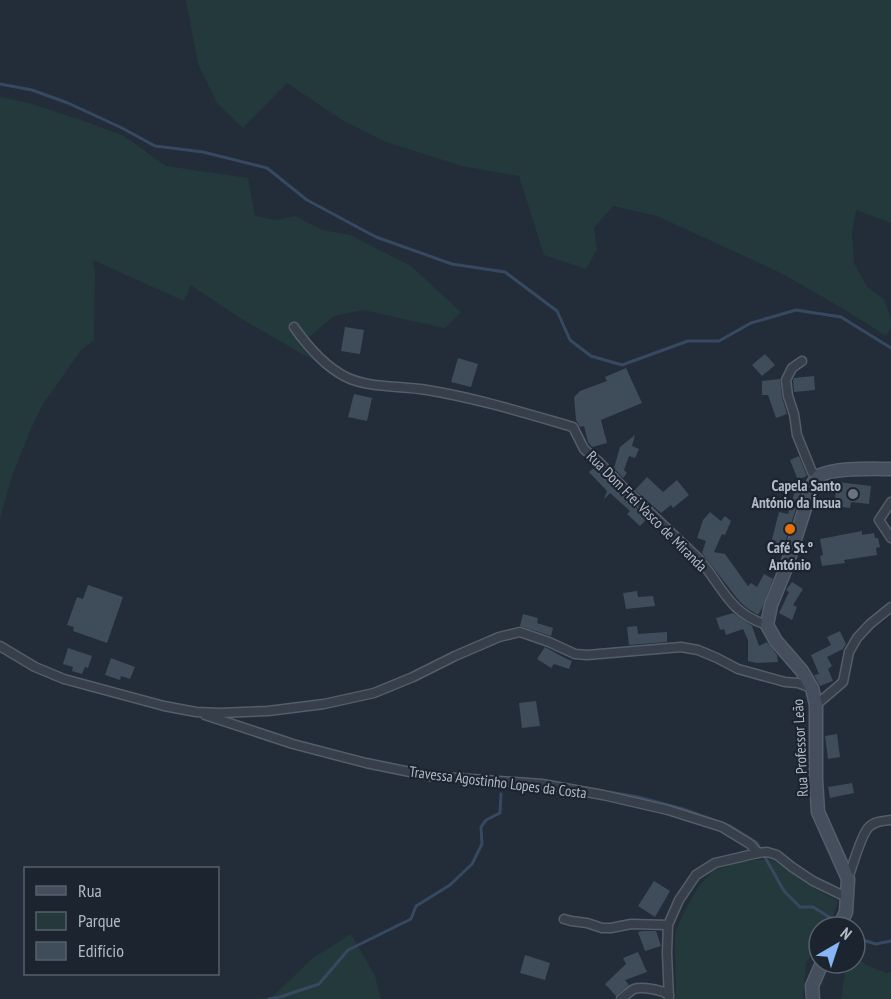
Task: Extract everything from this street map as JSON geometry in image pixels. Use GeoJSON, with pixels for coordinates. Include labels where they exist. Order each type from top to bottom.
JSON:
{"type":"FeatureCollection","features":[{"type":"Feature","properties":{"kind":"street","name":"Rua Dom Frei Vasco de Miranda"},"geometry":{"type":"LineString","coordinates":[[294,327],[307,346],[326,364],[347,378],[372,385],[435,391],[573,427],[584,449],[698,558],[737,609],[767,626]]}},
{"type":"Feature","properties":{"kind":"street"},"geometry":{"type":"LineString","coordinates":[[802,361],[792,368],[786,380],[788,396],[797,435],[812,472],[819,476]]}},
{"type":"Feature","properties":{"kind":"street"},"geometry":{"type":"LineString","coordinates":[[767,626],[771,605],[786,568],[813,483],[819,476],[836,471],[891,469]]}},
{"type":"Feature","properties":{"kind":"street"},"geometry":{"type":"LineString","coordinates":[[891,502],[879,520],[891,538]]}},
{"type":"Feature","properties":{"kind":"street"},"geometry":{"type":"LineString","coordinates":[[816,705],[843,682],[849,652],[857,638],[891,607]]}},
{"type":"Feature","properties":{"kind":"street","name":"Rua Professor Leão"},"geometry":{"type":"LineString","coordinates":[[767,626],[776,641],[802,671],[812,688],[816,705],[818,812],[848,879],[845,915]]}},
{"type":"Feature","properties":{"kind":"street"},"geometry":{"type":"LineString","coordinates":[[0,646],[35,667],[64,679],[164,706],[196,712],[268,711],[324,704],[374,693],[499,637],[520,632],[575,654],[681,647],[698,650],[738,669],[812,688]]}},
{"type":"Feature","properties":{"kind":"street","name":"Travessa Agostinho Lopes da Costa"},"geometry":{"type":"LineString","coordinates":[[196,712],[293,744],[366,763],[430,776],[542,784],[668,810],[722,827],[763,853],[777,855],[813,881],[848,898]]}},
{"type":"Feature","properties":{"kind":"street"},"geometry":{"type":"LineString","coordinates":[[848,879],[868,828],[878,821],[891,820]]}},
{"type":"Feature","properties":{"kind":"street"},"geometry":{"type":"LineString","coordinates":[[669,997],[668,925],[679,900],[696,875],[715,863],[763,853]]}},
{"type":"Feature","properties":{"kind":"street"},"geometry":{"type":"LineString","coordinates":[[564,919],[602,928],[631,924],[668,925]]}},
{"type":"Feature","properties":{"kind":"street"},"geometry":{"type":"LineString","coordinates":[[813,999],[812,986],[817,975]]}},
{"type":"Feature","properties":{"kind":"street"},"geometry":{"type":"LineString","coordinates":[[621,999],[633,989],[664,991],[669,997]]}},
{"type":"Feature","properties":{"kind":"green space"},"geometry":{"type":"Polygon","coordinates":[[[186,0],[891,0],[891,223],[856,210],[852,233],[854,263],[867,287],[884,299],[891,318],[891,328],[886,336],[781,273],[657,216],[613,206],[594,228],[597,250],[586,269],[544,255],[519,176],[462,166],[386,142],[342,120],[287,83],[243,128],[217,103],[198,64],[186,0]]]}},
{"type":"Feature","properties":{"kind":"green space"},"geometry":{"type":"Polygon","coordinates":[[[0,97],[29,103],[124,136],[166,166],[248,178],[255,216],[277,220],[295,216],[322,230],[350,235],[411,266],[461,312],[445,328],[363,310],[334,316],[300,345],[311,359],[240,318],[191,285],[184,301],[93,260],[95,274],[94,340],[81,350],[43,404],[10,482],[0,519],[0,97]]]}},
{"type":"Feature","properties":{"kind":"green space"},"geometry":{"type":"Polygon","coordinates":[[[773,860],[817,890],[838,901],[834,915],[807,915],[807,961],[803,999],[676,999],[675,933],[699,886],[712,872],[735,862],[773,860]]]}},
{"type":"Feature","properties":{"kind":"green space"},"geometry":{"type":"Polygon","coordinates":[[[351,934],[375,976],[381,999],[257,999],[272,997],[313,958],[351,934]]]}},
{"type":"Feature","properties":{"kind":"green space"},"geometry":{"type":"Polygon","coordinates":[[[867,965],[887,973],[891,972],[891,999],[841,999],[845,975],[867,975],[867,965]]]}},
{"type":"Feature","properties":{"kind":"building"},"geometry":{"type":"Polygon","coordinates":[[[345,327],[364,330],[360,354],[341,351],[345,327]]]}},
{"type":"Feature","properties":{"kind":"building"},"geometry":{"type":"Polygon","coordinates":[[[765,354],[775,365],[762,376],[752,365],[765,354]]]}},
{"type":"Feature","properties":{"kind":"building"},"geometry":{"type":"Polygon","coordinates":[[[458,358],[478,364],[471,387],[451,382],[458,358]]]}},
{"type":"Feature","properties":{"kind":"building"},"geometry":{"type":"Polygon","coordinates":[[[626,368],[642,403],[601,420],[607,443],[592,447],[588,442],[584,426],[580,427],[576,420],[574,397],[580,391],[607,381],[605,377],[626,368]]]}},
{"type":"Feature","properties":{"kind":"building"},"geometry":{"type":"Polygon","coordinates":[[[814,376],[815,390],[794,392],[794,378],[814,376]]]}},
{"type":"Feature","properties":{"kind":"building"},"geometry":{"type":"Polygon","coordinates":[[[780,379],[787,414],[776,418],[768,395],[762,395],[762,381],[780,379]]]}},
{"type":"Feature","properties":{"kind":"building"},"geometry":{"type":"Polygon","coordinates":[[[354,394],[372,398],[367,421],[348,417],[354,394]]]}},
{"type":"Feature","properties":{"kind":"building"},"geometry":{"type":"Polygon","coordinates":[[[635,435],[632,446],[639,449],[635,458],[629,456],[624,470],[627,473],[623,478],[614,468],[620,447],[635,435]]]}},
{"type":"Feature","properties":{"kind":"building"},"geometry":{"type":"Polygon","coordinates":[[[799,456],[807,476],[798,480],[790,460],[799,456]]]}},
{"type":"Feature","properties":{"kind":"building"},"geometry":{"type":"Polygon","coordinates":[[[595,467],[647,519],[640,526],[627,514],[630,511],[610,493],[604,499],[607,491],[589,472],[595,467]]]}},
{"type":"Feature","properties":{"kind":"building"},"geometry":{"type":"Polygon","coordinates":[[[647,477],[663,492],[677,480],[689,495],[673,508],[671,505],[661,513],[635,490],[647,477]]]}},
{"type":"Feature","properties":{"kind":"building","name":"Capela Santo António da Ínsua"},"geometry":{"type":"Polygon","coordinates":[[[837,482],[871,486],[869,504],[851,502],[850,508],[834,506],[837,482]]]}},
{"type":"Feature","properties":{"kind":"building"},"geometry":{"type":"Polygon","coordinates":[[[796,488],[802,490],[784,546],[771,543],[779,512],[788,514],[796,488]]]}},
{"type":"Feature","properties":{"kind":"building"},"geometry":{"type":"Polygon","coordinates":[[[710,512],[721,521],[725,516],[731,521],[714,552],[725,554],[748,586],[751,583],[757,587],[764,574],[773,579],[758,615],[739,601],[702,553],[706,541],[697,538],[703,520],[710,512]]]}},
{"type":"Feature","properties":{"kind":"building"},"geometry":{"type":"Polygon","coordinates":[[[862,531],[862,535],[874,533],[875,538],[878,538],[880,547],[876,548],[877,555],[822,566],[820,556],[823,555],[820,539],[862,531]]]}},
{"type":"Feature","properties":{"kind":"building"},"geometry":{"type":"Polygon","coordinates":[[[792,582],[803,589],[793,605],[797,607],[792,620],[779,613],[789,592],[786,590],[792,582]]]}},
{"type":"Feature","properties":{"kind":"building"},"geometry":{"type":"Polygon","coordinates":[[[88,585],[123,597],[107,643],[73,631],[74,627],[67,625],[77,597],[83,599],[88,585]]]}},
{"type":"Feature","properties":{"kind":"building"},"geometry":{"type":"Polygon","coordinates":[[[637,591],[638,597],[653,596],[655,606],[626,609],[623,593],[637,591]]]}},
{"type":"Feature","properties":{"kind":"building"},"geometry":{"type":"Polygon","coordinates":[[[733,613],[752,626],[759,646],[767,642],[777,655],[778,662],[748,661],[748,640],[743,629],[726,635],[724,629],[720,630],[716,618],[733,613]]]}},
{"type":"Feature","properties":{"kind":"building"},"geometry":{"type":"Polygon","coordinates":[[[523,614],[538,618],[537,623],[553,628],[551,636],[520,626],[523,614]]]}},
{"type":"Feature","properties":{"kind":"building"},"geometry":{"type":"Polygon","coordinates":[[[637,626],[638,634],[667,632],[667,642],[629,645],[627,627],[637,626]]]}},
{"type":"Feature","properties":{"kind":"building"},"geometry":{"type":"Polygon","coordinates":[[[840,631],[846,644],[843,649],[827,657],[832,666],[828,669],[833,681],[820,686],[814,675],[819,674],[811,655],[831,645],[827,637],[840,631]]]}},
{"type":"Feature","properties":{"kind":"building"},"geometry":{"type":"Polygon","coordinates":[[[545,647],[572,661],[569,669],[554,664],[551,668],[537,659],[545,647]]]}},
{"type":"Feature","properties":{"kind":"building"},"geometry":{"type":"Polygon","coordinates":[[[68,648],[92,656],[88,668],[85,667],[82,674],[72,671],[73,667],[63,664],[68,648]]]}},
{"type":"Feature","properties":{"kind":"building"},"geometry":{"type":"Polygon","coordinates":[[[111,658],[135,667],[130,679],[121,676],[120,680],[105,675],[111,658]]]}},
{"type":"Feature","properties":{"kind":"building"},"geometry":{"type":"Polygon","coordinates":[[[536,701],[540,726],[522,728],[519,703],[536,701]]]}},
{"type":"Feature","properties":{"kind":"building"},"geometry":{"type":"Polygon","coordinates":[[[837,734],[840,757],[828,759],[825,736],[837,734]]]}},
{"type":"Feature","properties":{"kind":"building"},"geometry":{"type":"Polygon","coordinates":[[[852,783],[854,793],[830,798],[828,787],[852,783]]]}},
{"type":"Feature","properties":{"kind":"building"},"geometry":{"type":"Polygon","coordinates":[[[654,881],[670,891],[655,917],[638,906],[654,881]]]}},
{"type":"Feature","properties":{"kind":"building"},"geometry":{"type":"Polygon","coordinates":[[[656,931],[661,946],[645,951],[638,932],[656,931]]]}},
{"type":"Feature","properties":{"kind":"building"},"geometry":{"type":"Polygon","coordinates":[[[638,952],[647,972],[625,980],[629,985],[616,996],[605,984],[626,964],[623,958],[638,952]]]}},
{"type":"Feature","properties":{"kind":"building"},"geometry":{"type":"Polygon","coordinates":[[[525,955],[550,963],[545,980],[520,973],[525,955]]]}},
{"type":"Feature","properties":{"kind":"waterway"},"geometry":{"type":"LineString","coordinates":[[0,84],[32,90],[68,103],[155,146],[203,152],[267,168],[307,200],[376,237],[452,264],[505,272],[557,311],[570,340],[591,356],[622,365],[688,341],[719,341],[751,323],[796,310],[841,317],[891,348]]}},
{"type":"Feature","properties":{"kind":"waterway"},"geometry":{"type":"LineString","coordinates":[[551,782],[638,797],[683,809],[730,826],[757,843],[784,891],[800,907],[813,907],[826,915]]}},
{"type":"Feature","properties":{"kind":"waterway"},"geometry":{"type":"LineString","coordinates":[[269,999],[319,984],[348,950],[411,919],[416,906],[450,885],[472,864],[482,844],[481,827],[486,820],[500,813],[501,794]]}},
{"type":"Feature","properties":{"kind":"waterway"},"geometry":{"type":"LineString","coordinates":[[867,941],[876,944],[891,941]]}},
{"type":"Feature","properties":{"kind":"place","name":"Capela Santo António da Ínsua"},"geometry":{"type":"Point","coordinates":[853,494]}},
{"type":"Feature","properties":{"kind":"place","name":"Café St.º António"},"geometry":{"type":"Point","coordinates":[790,529]}}]}
